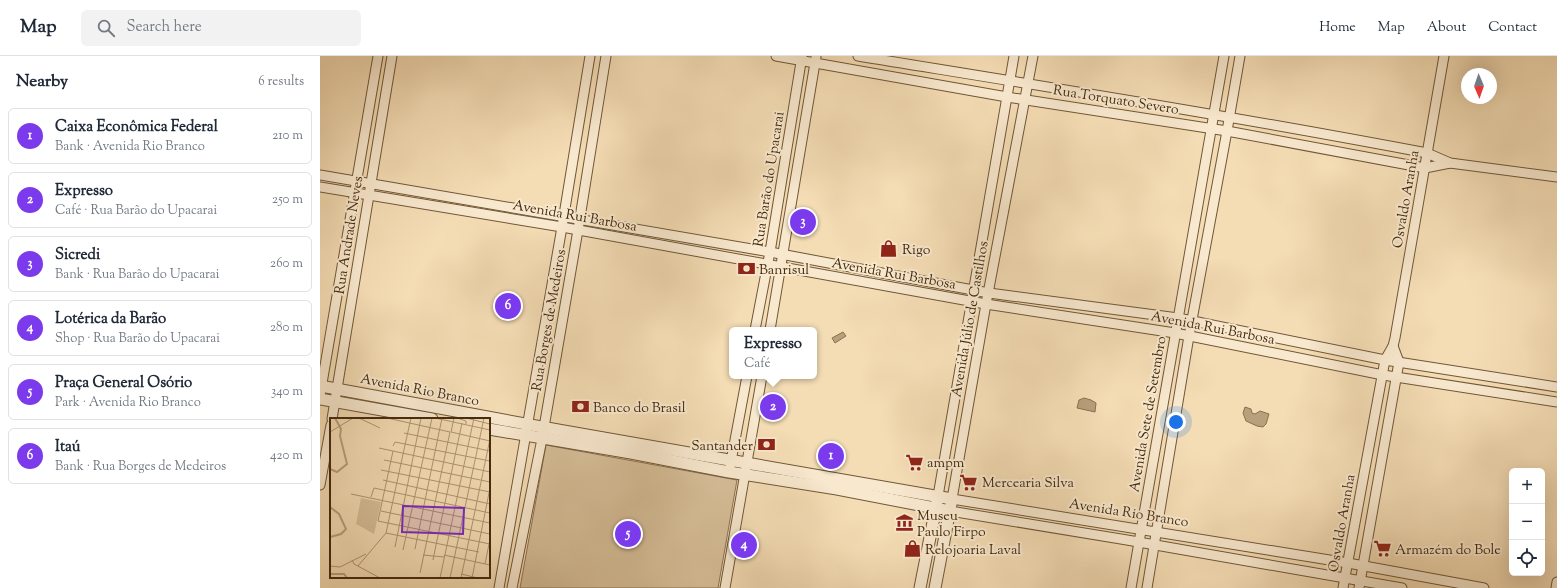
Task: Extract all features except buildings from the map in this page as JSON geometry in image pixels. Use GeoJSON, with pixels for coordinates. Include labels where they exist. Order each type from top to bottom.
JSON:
{"type":"FeatureCollection","features":[{"type":"Feature","properties":{"kind":"street","name":"Rua Andrade Neves"},"geometry":{"type":"LineString","coordinates":[[321,389],[358,182],[378,56]]}},
{"type":"Feature","properties":{"kind":"street","name":"Rua Andrade Neves"},"geometry":{"type":"LineString","coordinates":[[332,418],[392,56]]}},
{"type":"Feature","properties":{"kind":"street","name":"Rua Borges de Medeiros"},"geometry":{"type":"LineString","coordinates":[[499,588],[527,436],[590,56]]}},
{"type":"Feature","properties":{"kind":"street","name":"Rua Borges de Medeiros"},"geometry":{"type":"LineString","coordinates":[[512,588],[542,439],[580,219],[606,56]]}},
{"type":"Feature","properties":{"kind":"street","name":"Rua Torquato Severo"},"geometry":{"type":"LineString","coordinates":[[776,56],[816,59],[1007,97],[1227,131],[1425,168],[1450,163]]}},
{"type":"Feature","properties":{"kind":"street","name":"Rua Torquato Severo"},"geometry":{"type":"LineString","coordinates":[[858,56],[1286,126],[1427,153],[1450,163],[1557,177]]}},
{"type":"Feature","properties":{"kind":"street","name":"Avenida Júlio de Castilhos"},"geometry":{"type":"LineString","coordinates":[[920,588],[964,350],[1014,56]]}},
{"type":"Feature","properties":{"kind":"street","name":"Avenida Júlio de Castilhos"},"geometry":{"type":"LineString","coordinates":[[935,588],[988,292],[1033,56]]}},
{"type":"Feature","properties":{"kind":"street","name":"Avenida Sete de Setembro"},"geometry":{"type":"LineString","coordinates":[[1131,588],[1224,56]]}},
{"type":"Feature","properties":{"kind":"street","name":"Avenida Sete de Setembro"},"geometry":{"type":"LineString","coordinates":[[1147,588],[1189,336],[1240,56]]}},
{"type":"Feature","properties":{"kind":"street","name":"Osvaldo Aranha"},"geometry":{"type":"LineString","coordinates":[[1343,588],[1385,360],[1393,346],[1444,56]]}},
{"type":"Feature","properties":{"kind":"street","name":"Rua Barão do Upacarai"},"geometry":{"type":"LineString","coordinates":[[756,327],[802,58]]}},
{"type":"Feature","properties":{"kind":"street","name":"Rua Barão do Upacarai"},"geometry":{"type":"LineString","coordinates":[[771,327],[816,59]]}},
{"type":"Feature","properties":{"kind":"street"},"geometry":{"type":"LineString","coordinates":[[1223,66],[1238,68]]}},
{"type":"Feature","properties":{"kind":"street"},"geometry":{"type":"LineString","coordinates":[[955,87],[958,72]]}},
{"type":"Feature","properties":{"kind":"street"},"geometry":{"type":"LineString","coordinates":[[374,84],[387,86]]}},
{"type":"Feature","properties":{"kind":"street"},"geometry":{"type":"LineString","coordinates":[[1117,114],[1120,98]]}},
{"type":"Feature","properties":{"kind":"street"},"geometry":{"type":"LineString","coordinates":[[1283,142],[1286,126]]}},
{"type":"Feature","properties":{"kind":"street"},"geometry":{"type":"LineString","coordinates":[[785,163],[798,166]]}},
{"type":"Feature","properties":{"kind":"street","name":"Avenida Rui Barbosa"},"geometry":{"type":"LineString","coordinates":[[320,175],[784,254],[988,292],[1178,318],[1385,360],[1557,387]]}},
{"type":"Feature","properties":{"kind":"street","name":"Avenida Rui Barbosa"},"geometry":{"type":"LineString","coordinates":[[320,187],[562,227],[972,302],[1175,333],[1383,375],[1557,402]]}},
{"type":"Feature","properties":{"kind":"street"},"geometry":{"type":"LineString","coordinates":[[470,212],[471,201]]}},
{"type":"Feature","properties":{"kind":"street"},"geometry":{"type":"LineString","coordinates":[[778,204],[792,206]]}},
{"type":"Feature","properties":{"kind":"street"},"geometry":{"type":"LineString","coordinates":[[874,284],[876,272]]}},
{"type":"Feature","properties":{"kind":"street"},"geometry":{"type":"LineString","coordinates":[[554,276],[569,279]]}},
{"type":"Feature","properties":{"kind":"street"},"geometry":{"type":"LineString","coordinates":[[1035,311],[1037,299]]}},
{"type":"Feature","properties":{"kind":"street"},"geometry":{"type":"LineString","coordinates":[[1238,346],[1240,331]]}},
{"type":"Feature","properties":{"kind":"street"},"geometry":{"type":"LineString","coordinates":[[1393,346],[1399,362]]}},
{"type":"Feature","properties":{"kind":"street"},"geometry":{"type":"LineString","coordinates":[[964,350],[978,352]]}},
{"type":"Feature","properties":{"kind":"street","name":"Osvaldo Aranha"},"geometry":{"type":"LineString","coordinates":[[1359,584],[1399,362]]}},
{"type":"Feature","properties":{"kind":"street"},"geometry":{"type":"LineString","coordinates":[[1485,391],[1488,376]]}},
{"type":"Feature","properties":{"kind":"street"},"geometry":{"type":"LineString","coordinates":[[536,377],[552,381]]}},
{"type":"Feature","properties":{"kind":"street"},"geometry":{"type":"LineString","coordinates":[[730,472],[746,379]]}},
{"type":"Feature","properties":{"kind":"street"},"geometry":{"type":"LineString","coordinates":[[725,588],[761,379]]}},
{"type":"Feature","properties":{"kind":"street","name":"Avenida Rio Branco"},"geometry":{"type":"LineString","coordinates":[[321,389],[337,389],[544,427],[730,472],[746,469],[838,484],[952,498],[1348,563],[1458,586],[1484,588]]}},
{"type":"Feature","properties":{"kind":"street","name":"Avenida Rio Branco"},"geometry":{"type":"LineString","coordinates":[[320,399],[423,418]]}},
{"type":"Feature","properties":{"kind":"street"},"geometry":{"type":"LineString","coordinates":[[429,407],[429,418]]}},
{"type":"Feature","properties":{"kind":"street"},"geometry":{"type":"LineString","coordinates":[[320,485],[323,451],[330,428]]}},
{"type":"Feature","properties":{"kind":"street","name":"Avenida Rio Branco"},"geometry":{"type":"LineString","coordinates":[[490,429],[542,439],[732,460],[746,469]]}},
{"type":"Feature","properties":{"kind":"street"},"geometry":{"type":"LineString","coordinates":[[947,444],[961,446]]}},
{"type":"Feature","properties":{"kind":"street","name":"Avenida Rio Branco"},"geometry":{"type":"LineString","coordinates":[[838,484],[950,511],[1345,578],[1359,584],[1402,588]]}},
{"type":"Feature","properties":{"kind":"street"},"geometry":{"type":"LineString","coordinates":[[1220,556],[1222,542]]}},
{"type":"Feature","properties":{"kind":"street"},"geometry":{"type":"LineString","coordinates":[[926,557],[941,559]]}},
{"type":"Feature","properties":{"kind":"street"},"geometry":{"type":"LineString","coordinates":[[502,575],[514,578]]}},
{"type":"Feature","properties":{"kind":"street"},"geometry":{"type":"LineString","coordinates":[[1556,588],[1557,582]]}},
{"type":"Feature","properties":{"kind":"shaded area"},"geometry":{"type":"Polygon","coordinates":[[[843,332],[846,336],[835,343],[832,338],[843,332]]]}},
{"type":"Feature","properties":{"kind":"shaded area"},"geometry":{"type":"Polygon","coordinates":[[[1084,398],[1096,403],[1095,412],[1077,408],[1079,400],[1084,398]]]}},
{"type":"Feature","properties":{"kind":"shaded area"},"geometry":{"type":"Polygon","coordinates":[[[1245,407],[1251,409],[1252,413],[1255,414],[1260,411],[1269,414],[1266,424],[1263,427],[1246,421],[1243,413],[1245,407]]]}},
{"type":"Feature","properties":{"kind":"shaded area"},"geometry":{"type":"Polygon","coordinates":[[[546,445],[737,480],[718,588],[520,588],[546,445]]]}},
{"type":"Feature","properties":{"kind":"place","name":"Sicredi"},"geometry":{"type":"Point","coordinates":[803,222]}},
{"type":"Feature","properties":{"kind":"place","name":"Rigo"},"geometry":{"type":"Point","coordinates":[889,249]}},
{"type":"Feature","properties":{"kind":"place","name":"Banrisul"},"geometry":{"type":"Point","coordinates":[746,269]}},
{"type":"Feature","properties":{"kind":"place","name":"Itaú"},"geometry":{"type":"Point","coordinates":[508,306]}},
{"type":"Feature","properties":{"kind":"place","name":"Banco do Brasil"},"geometry":{"type":"Point","coordinates":[580,407]}},
{"type":"Feature","properties":{"kind":"place","name":"Expresso"},"geometry":{"type":"Point","coordinates":[773,407]}},
{"type":"Feature","properties":{"kind":"place","name":"Santander"},"geometry":{"type":"Point","coordinates":[766,445]}},
{"type":"Feature","properties":{"kind":"place","name":"Caixa Econômica Federal"},"geometry":{"type":"Point","coordinates":[831,456]}},
{"type":"Feature","properties":{"kind":"place","name":"ampm"},"geometry":{"type":"Point","coordinates":[914,462]}},
{"type":"Feature","properties":{"kind":"place","name":"Mercearia Silva"},"geometry":{"type":"Point","coordinates":[969,482]}},
{"type":"Feature","properties":{"kind":"place","name":"Museu Paulo Firpo"},"geometry":{"type":"Point","coordinates":[904,523]}},
{"type":"Feature","properties":{"kind":"place","name":"Praça General Osório"},"geometry":{"type":"Point","coordinates":[628,534]}},
{"type":"Feature","properties":{"kind":"place","name":"Lotérica da Barão"},"geometry":{"type":"Point","coordinates":[744,545]}},
{"type":"Feature","properties":{"kind":"place","name":"Relojoaria Laval"},"geometry":{"type":"Point","coordinates":[912,549]}},
{"type":"Feature","properties":{"kind":"place","name":"Armazém do Bole"},"geometry":{"type":"Point","coordinates":[1382,549]}}]}
